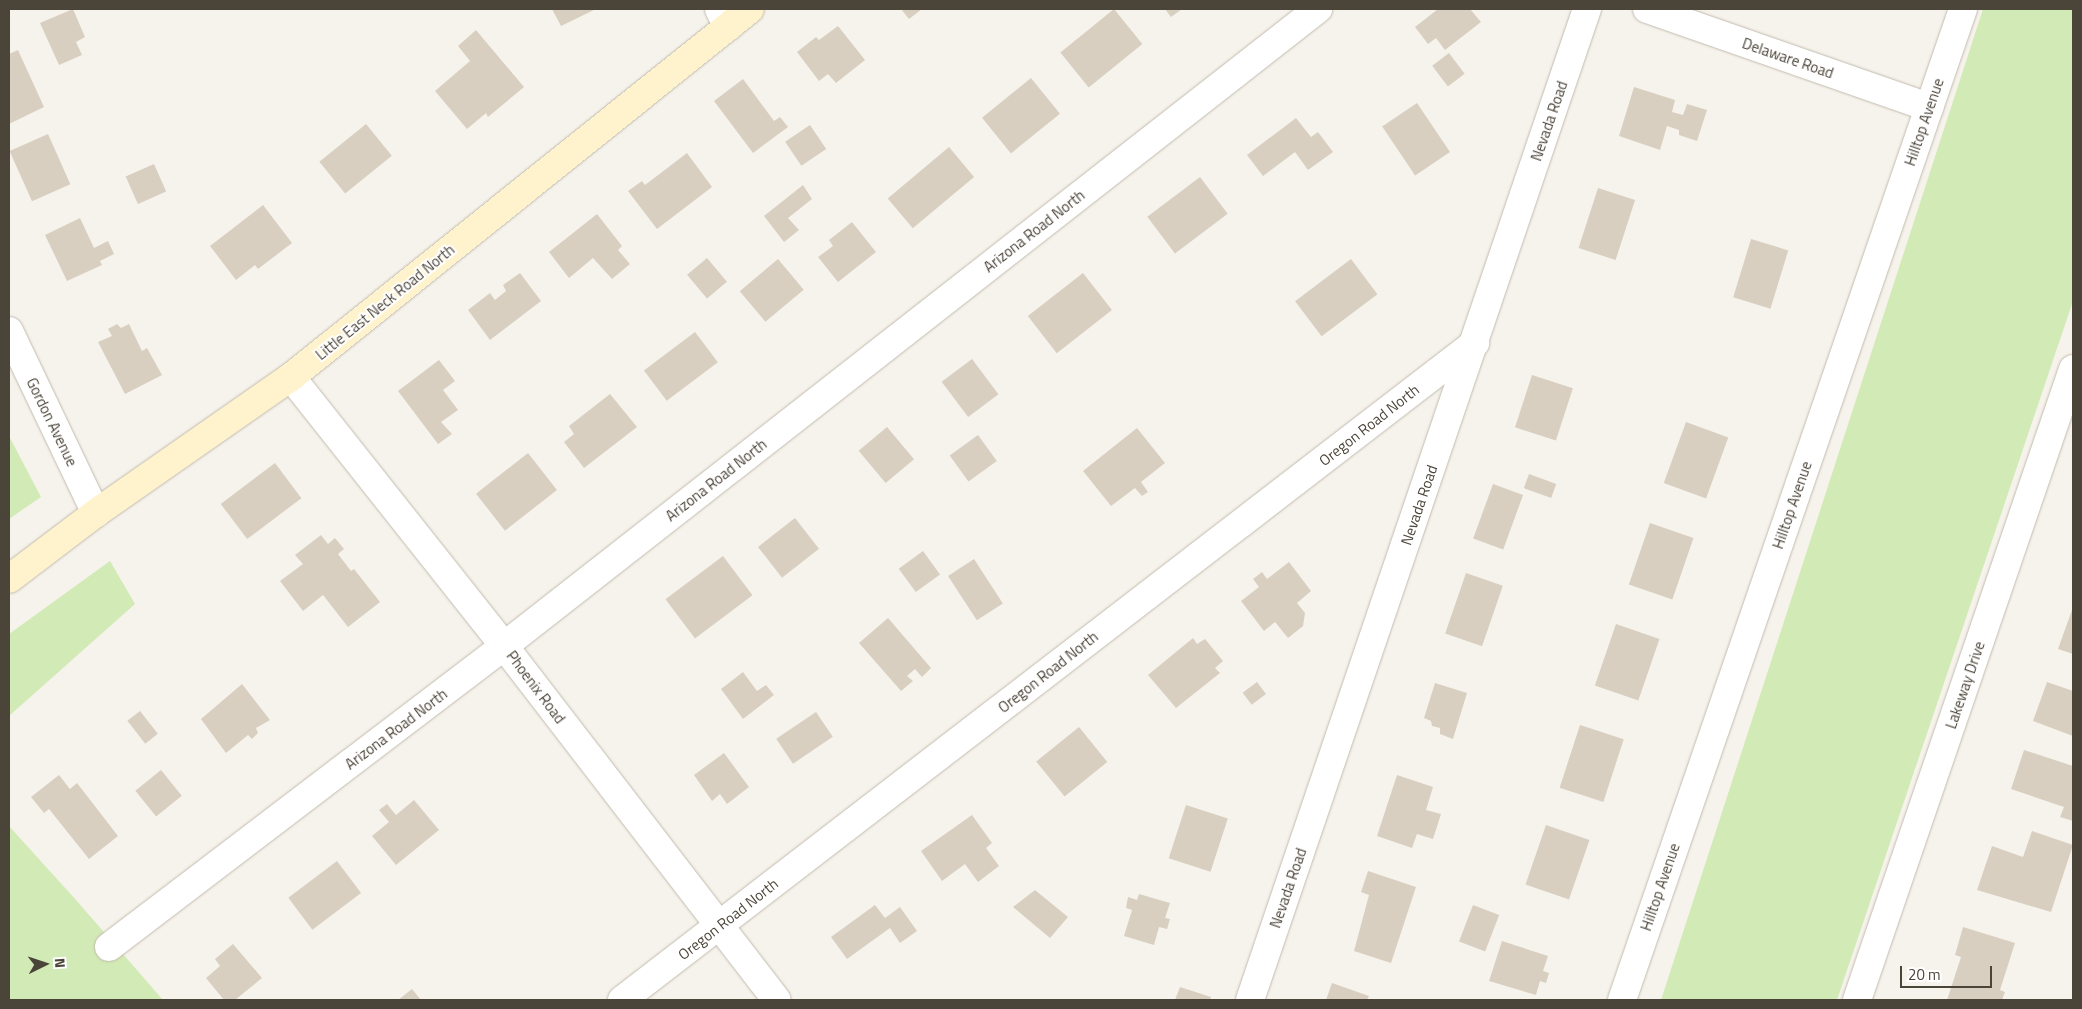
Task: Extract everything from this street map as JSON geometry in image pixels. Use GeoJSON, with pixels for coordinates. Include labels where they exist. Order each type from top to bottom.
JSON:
{"type":"FeatureCollection","features":[{"type":"Feature","properties":{"kind":"main road","name":"Little East Neck Road North"},"geometry":{"type":"LineString","coordinates":[[9,579],[96,513],[291,377],[723,18],[750,9]]}},
{"type":"Feature","properties":{"kind":"street","name":"Arizona Road North"},"geometry":{"type":"LineString","coordinates":[[109,947],[504,646],[1318,9]]}},
{"type":"Feature","properties":{"kind":"street","name":"Nevada Road"},"geometry":{"type":"LineString","coordinates":[[1250,1000],[1587,9]]}},
{"type":"Feature","properties":{"kind":"street","name":"Delaware Road"},"geometry":{"type":"LineString","coordinates":[[1647,9],[1929,107]]}},
{"type":"Feature","properties":{"kind":"street","name":"Hilltop Avenue"},"geometry":{"type":"LineString","coordinates":[[1622,1000],[1963,9]]}},
{"type":"Feature","properties":{"kind":"street","name":"Gordon Avenue"},"geometry":{"type":"LineString","coordinates":[[9,331],[96,513]]}},
{"type":"Feature","properties":{"kind":"street","name":"Oregon Road North"},"geometry":{"type":"LineString","coordinates":[[622,1000],[1475,343]]}},
{"type":"Feature","properties":{"kind":"street","name":"Lakeway Drive"},"geometry":{"type":"LineString","coordinates":[[1857,1000],[2073,369]]}},
{"type":"Feature","properties":{"kind":"street","name":"Phoenix Road"},"geometry":{"type":"LineString","coordinates":[[291,377],[504,646],[777,1000]]}},
{"type":"Feature","properties":{"kind":"green space"},"geometry":{"type":"Polygon","coordinates":[[[1983,9],[2073,9],[2073,301],[1837,1000],[1661,1000],[1983,9]]]}},
{"type":"Feature","properties":{"kind":"green space"},"geometry":{"type":"Polygon","coordinates":[[[9,436],[41,497],[9,519],[9,436]]]}},
{"type":"Feature","properties":{"kind":"green space"},"geometry":{"type":"Polygon","coordinates":[[[110,561],[135,604],[9,716],[9,634],[110,561]]]}},
{"type":"Feature","properties":{"kind":"green space"},"geometry":{"type":"Polygon","coordinates":[[[9,826],[76,900],[163,1000],[9,1000],[9,826]]]}},
{"type":"Feature","properties":{"kind":"building"},"geometry":{"type":"Polygon","coordinates":[[[73,9],[85,37],[76,42],[82,55],[59,65],[40,23],[73,9]]]}},
{"type":"Feature","properties":{"kind":"building"},"geometry":{"type":"Polygon","coordinates":[[[552,9],[596,9],[561,26],[552,9]]]}},
{"type":"Feature","properties":{"kind":"building"},"geometry":{"type":"Polygon","coordinates":[[[901,9],[922,9],[909,19],[901,9]]]}},
{"type":"Feature","properties":{"kind":"building"},"geometry":{"type":"Polygon","coordinates":[[[1114,9],[1142,44],[1089,87],[1060,52],[1114,9]]]}},
{"type":"Feature","properties":{"kind":"building"},"geometry":{"type":"Polygon","coordinates":[[[1165,9],[1182,9],[1171,17],[1165,9]]]}},
{"type":"Feature","properties":{"kind":"building"},"geometry":{"type":"Polygon","coordinates":[[[1438,9],[1470,9],[1481,22],[1445,50],[1436,38],[1428,44],[1415,27],[1438,9]]]}},
{"type":"Feature","properties":{"kind":"building"},"geometry":{"type":"Polygon","coordinates":[[[838,26],[865,60],[836,83],[828,74],[819,81],[797,52],[816,37],[819,40],[838,26]]]}},
{"type":"Feature","properties":{"kind":"building"},"geometry":{"type":"Polygon","coordinates":[[[476,30],[524,87],[488,117],[486,113],[467,129],[435,91],[470,61],[458,46],[476,30]]]}},
{"type":"Feature","properties":{"kind":"building"},"geometry":{"type":"Polygon","coordinates":[[[18,50],[44,107],[9,124],[9,54],[18,50]]]}},
{"type":"Feature","properties":{"kind":"building"},"geometry":{"type":"Polygon","coordinates":[[[1449,53],[1465,74],[1448,86],[1432,66],[1449,53]]]}},
{"type":"Feature","properties":{"kind":"building"},"geometry":{"type":"Polygon","coordinates":[[[1031,78],[1060,114],[1011,153],[982,118],[1031,78]]]}},
{"type":"Feature","properties":{"kind":"building"},"geometry":{"type":"Polygon","coordinates":[[[743,79],[774,121],[780,117],[788,127],[753,153],[714,101],[743,79]]]}},
{"type":"Feature","properties":{"kind":"building"},"geometry":{"type":"Polygon","coordinates":[[[1634,87],[1675,100],[1672,112],[1683,115],[1687,104],[1707,110],[1697,141],[1679,135],[1679,130],[1667,126],[1660,150],[1619,136],[1634,87]]]}},
{"type":"Feature","properties":{"kind":"building"},"geometry":{"type":"Polygon","coordinates":[[[1417,103],[1450,152],[1415,175],[1382,126],[1417,103]]]}},
{"type":"Feature","properties":{"kind":"building"},"geometry":{"type":"Polygon","coordinates":[[[1296,118],[1311,137],[1318,132],[1333,152],[1308,170],[1295,152],[1263,176],[1247,155],[1296,118]]]}},
{"type":"Feature","properties":{"kind":"building"},"geometry":{"type":"Polygon","coordinates":[[[366,124],[392,156],[345,194],[319,162],[366,124]]]}},
{"type":"Feature","properties":{"kind":"building"},"geometry":{"type":"Polygon","coordinates":[[[810,125],[826,149],[801,166],[785,142],[810,125]]]}},
{"type":"Feature","properties":{"kind":"building"},"geometry":{"type":"Polygon","coordinates":[[[48,134],[70,184],[32,201],[10,151],[48,134]]]}},
{"type":"Feature","properties":{"kind":"building"},"geometry":{"type":"Polygon","coordinates":[[[949,147],[974,177],[913,228],[888,198],[949,147]]]}},
{"type":"Feature","properties":{"kind":"building"},"geometry":{"type":"Polygon","coordinates":[[[687,153],[712,187],[657,229],[628,191],[642,181],[645,185],[687,153]]]}},
{"type":"Feature","properties":{"kind":"building"},"geometry":{"type":"Polygon","coordinates":[[[154,164],[166,191],[138,204],[126,177],[154,164]]]}},
{"type":"Feature","properties":{"kind":"building"},"geometry":{"type":"Polygon","coordinates":[[[1200,177],[1228,214],[1175,253],[1147,217],[1200,177]]]}},
{"type":"Feature","properties":{"kind":"building"},"geometry":{"type":"Polygon","coordinates":[[[803,185],[812,199],[788,218],[799,230],[784,242],[764,216],[803,185]]]}},
{"type":"Feature","properties":{"kind":"building"},"geometry":{"type":"Polygon","coordinates":[[[1598,188],[1635,200],[1616,260],[1579,248],[1598,188]]]}},
{"type":"Feature","properties":{"kind":"building"},"geometry":{"type":"Polygon","coordinates":[[[263,205],[292,243],[258,269],[255,265],[236,280],[210,246],[263,205]]]}},
{"type":"Feature","properties":{"kind":"building"},"geometry":{"type":"Polygon","coordinates":[[[597,214],[622,246],[618,250],[630,264],[612,279],[593,258],[569,278],[549,252],[597,214]]]}},
{"type":"Feature","properties":{"kind":"building"},"geometry":{"type":"Polygon","coordinates":[[[80,218],[94,248],[108,241],[114,254],[100,261],[102,265],[67,281],[45,235],[80,218]]]}},
{"type":"Feature","properties":{"kind":"building"},"geometry":{"type":"Polygon","coordinates":[[[852,222],[876,252],[838,282],[818,257],[833,246],[829,240],[852,222]]]}},
{"type":"Feature","properties":{"kind":"building"},"geometry":{"type":"Polygon","coordinates":[[[1751,239],[1788,250],[1770,309],[1733,297],[1751,239]]]}},
{"type":"Feature","properties":{"kind":"building"},"geometry":{"type":"Polygon","coordinates":[[[707,258],[727,282],[707,298],[687,275],[707,258]]]}},
{"type":"Feature","properties":{"kind":"building"},"geometry":{"type":"Polygon","coordinates":[[[778,259],[804,290],[765,322],[740,291],[778,259]]]}},
{"type":"Feature","properties":{"kind":"building"},"geometry":{"type":"Polygon","coordinates":[[[1351,259],[1377,294],[1322,336],[1295,301],[1351,259]]]}},
{"type":"Feature","properties":{"kind":"building"},"geometry":{"type":"Polygon","coordinates":[[[520,273],[541,301],[490,340],[468,310],[490,293],[495,300],[506,291],[503,285],[520,273]]]}},
{"type":"Feature","properties":{"kind":"building"},"geometry":{"type":"Polygon","coordinates":[[[1083,273],[1112,310],[1057,353],[1028,316],[1083,273]]]}},
{"type":"Feature","properties":{"kind":"building"},"geometry":{"type":"Polygon","coordinates":[[[117,324],[121,328],[129,324],[142,351],[147,348],[162,375],[125,394],[98,342],[112,336],[108,329],[117,324]]]}},
{"type":"Feature","properties":{"kind":"building"},"geometry":{"type":"Polygon","coordinates":[[[695,332],[718,362],[667,401],[644,371],[695,332]]]}},
{"type":"Feature","properties":{"kind":"building"},"geometry":{"type":"Polygon","coordinates":[[[972,359],[998,394],[968,417],[942,382],[972,359]]]}},
{"type":"Feature","properties":{"kind":"building"},"geometry":{"type":"Polygon","coordinates":[[[439,360],[455,381],[443,390],[458,410],[441,422],[452,434],[438,444],[398,391],[439,360]]]}},
{"type":"Feature","properties":{"kind":"building"},"geometry":{"type":"Polygon","coordinates":[[[1532,375],[1573,388],[1556,441],[1515,427],[1532,375]]]}},
{"type":"Feature","properties":{"kind":"building"},"geometry":{"type":"Polygon","coordinates":[[[610,394],[637,427],[584,468],[564,442],[574,434],[569,426],[610,394]]]}},
{"type":"Feature","properties":{"kind":"building"},"geometry":{"type":"Polygon","coordinates":[[[1686,422],[1728,437],[1706,498],[1664,483],[1686,422]]]}},
{"type":"Feature","properties":{"kind":"building"},"geometry":{"type":"Polygon","coordinates":[[[887,427],[914,459],[886,483],[859,451],[887,427]]]}},
{"type":"Feature","properties":{"kind":"building"},"geometry":{"type":"Polygon","coordinates":[[[1137,428],[1165,463],[1141,482],[1148,492],[1142,496],[1135,488],[1111,506],[1083,471],[1137,428]]]}},
{"type":"Feature","properties":{"kind":"building"},"geometry":{"type":"Polygon","coordinates":[[[978,435],[997,461],[968,481],[950,456],[978,435]]]}},
{"type":"Feature","properties":{"kind":"building"},"geometry":{"type":"Polygon","coordinates":[[[528,453],[557,490],[505,531],[476,494],[528,453]]]}},
{"type":"Feature","properties":{"kind":"building"},"geometry":{"type":"Polygon","coordinates":[[[275,463],[301,498],[247,539],[221,504],[275,463]]]}},
{"type":"Feature","properties":{"kind":"building"},"geometry":{"type":"Polygon","coordinates":[[[1529,474],[1556,484],[1551,498],[1524,488],[1529,474]]]}},
{"type":"Feature","properties":{"kind":"building"},"geometry":{"type":"Polygon","coordinates":[[[1493,484],[1523,495],[1503,549],[1473,539],[1493,484]]]}},
{"type":"Feature","properties":{"kind":"building"},"geometry":{"type":"Polygon","coordinates":[[[795,518],[819,549],[782,578],[758,547],[795,518]]]}},
{"type":"Feature","properties":{"kind":"building"},"geometry":{"type":"Polygon","coordinates":[[[1650,523],[1693,538],[1672,599],[1629,584],[1650,523]]]}},
{"type":"Feature","properties":{"kind":"building"},"geometry":{"type":"Polygon","coordinates":[[[321,535],[328,544],[335,538],[344,549],[338,554],[351,571],[354,569],[380,602],[348,627],[323,595],[303,611],[280,581],[303,564],[295,555],[321,535]]]}},
{"type":"Feature","properties":{"kind":"building"},"geometry":{"type":"Polygon","coordinates":[[[923,551],[940,574],[916,592],[899,569],[923,551]]]}},
{"type":"Feature","properties":{"kind":"building"},"geometry":{"type":"Polygon","coordinates":[[[723,556],[752,595],[695,638],[665,599],[723,556]]]}},
{"type":"Feature","properties":{"kind":"building"},"geometry":{"type":"Polygon","coordinates":[[[974,559],[1003,603],[977,620],[948,576],[974,559]]]}},
{"type":"Feature","properties":{"kind":"building"},"geometry":{"type":"Polygon","coordinates":[[[1289,562],[1311,591],[1297,603],[1305,613],[1303,626],[1288,638],[1275,622],[1264,631],[1241,601],[1259,587],[1253,579],[1262,572],[1267,579],[1289,562]]]}},
{"type":"Feature","properties":{"kind":"building"},"geometry":{"type":"Polygon","coordinates":[[[1466,573],[1503,586],[1482,646],[1445,634],[1466,573]]]}},
{"type":"Feature","properties":{"kind":"building"},"geometry":{"type":"Polygon","coordinates":[[[2073,610],[2073,654],[2058,649],[2073,610]]]}},
{"type":"Feature","properties":{"kind":"building"},"geometry":{"type":"Polygon","coordinates":[[[888,618],[931,668],[922,677],[915,669],[907,676],[913,681],[901,691],[859,643],[888,618]]]}},
{"type":"Feature","properties":{"kind":"building"},"geometry":{"type":"Polygon","coordinates":[[[1616,624],[1659,639],[1638,700],[1595,685],[1616,624]]]}},
{"type":"Feature","properties":{"kind":"building"},"geometry":{"type":"Polygon","coordinates":[[[1193,638],[1197,644],[1205,639],[1223,661],[1215,668],[1220,673],[1176,708],[1148,675],[1193,638]]]}},
{"type":"Feature","properties":{"kind":"building"},"geometry":{"type":"Polygon","coordinates":[[[743,672],[757,691],[766,685],[774,695],[743,719],[721,689],[743,672]]]}},
{"type":"Feature","properties":{"kind":"building"},"geometry":{"type":"Polygon","coordinates":[[[1257,682],[1266,694],[1252,705],[1243,693],[1257,682]]]}},
{"type":"Feature","properties":{"kind":"building"},"geometry":{"type":"Polygon","coordinates":[[[2047,682],[2073,691],[2073,736],[2033,721],[2047,682]]]}},
{"type":"Feature","properties":{"kind":"building"},"geometry":{"type":"Polygon","coordinates":[[[1435,683],[1467,693],[1453,739],[1440,734],[1440,728],[1432,726],[1431,721],[1424,718],[1435,683]]]}},
{"type":"Feature","properties":{"kind":"building"},"geometry":{"type":"Polygon","coordinates":[[[242,684],[270,720],[256,728],[258,733],[252,739],[248,735],[226,753],[201,719],[242,684]]]}},
{"type":"Feature","properties":{"kind":"building"},"geometry":{"type":"Polygon","coordinates":[[[140,711],[158,734],[145,744],[127,721],[140,711]]]}},
{"type":"Feature","properties":{"kind":"building"},"geometry":{"type":"Polygon","coordinates":[[[816,712],[833,737],[793,764],[776,739],[816,712]]]}},
{"type":"Feature","properties":{"kind":"building"},"geometry":{"type":"Polygon","coordinates":[[[1580,725],[1624,739],[1603,802],[1560,788],[1580,725]]]}},
{"type":"Feature","properties":{"kind":"building"},"geometry":{"type":"Polygon","coordinates":[[[1079,727],[1107,762],[1065,797],[1036,762],[1079,727]]]}},
{"type":"Feature","properties":{"kind":"building"},"geometry":{"type":"Polygon","coordinates":[[[2024,750],[2073,766],[2073,821],[2060,817],[2064,807],[2011,789],[2024,750]]]}},
{"type":"Feature","properties":{"kind":"building"},"geometry":{"type":"Polygon","coordinates":[[[724,753],[749,787],[727,804],[720,794],[712,801],[694,775],[724,753]]]}},
{"type":"Feature","properties":{"kind":"building"},"geometry":{"type":"Polygon","coordinates":[[[161,770],[182,796],[156,816],[135,791],[161,770]]]}},
{"type":"Feature","properties":{"kind":"building"},"geometry":{"type":"Polygon","coordinates":[[[59,775],[70,789],[77,783],[118,836],[89,859],[49,809],[44,813],[31,797],[59,775]]]}},
{"type":"Feature","properties":{"kind":"building"},"geometry":{"type":"Polygon","coordinates":[[[1397,775],[1433,787],[1426,810],[1441,814],[1433,839],[1417,834],[1412,848],[1377,836],[1397,775]]]}},
{"type":"Feature","properties":{"kind":"building"},"geometry":{"type":"Polygon","coordinates":[[[414,800],[439,830],[396,865],[372,836],[389,822],[379,810],[387,804],[396,815],[414,800]]]}},
{"type":"Feature","properties":{"kind":"building"},"geometry":{"type":"Polygon","coordinates":[[[1186,805],[1228,819],[1211,872],[1169,858],[1186,805]]]}},
{"type":"Feature","properties":{"kind":"building"},"geometry":{"type":"Polygon","coordinates":[[[972,815],[992,843],[986,848],[999,866],[978,882],[965,864],[942,881],[921,851],[972,815]]]}},
{"type":"Feature","properties":{"kind":"building"},"geometry":{"type":"Polygon","coordinates":[[[1546,825],[1589,840],[1569,900],[1525,885],[1546,825]]]}},
{"type":"Feature","properties":{"kind":"building"},"geometry":{"type":"Polygon","coordinates":[[[2032,831],[2073,845],[2051,912],[1977,890],[1992,846],[2023,857],[2032,831]]]}},
{"type":"Feature","properties":{"kind":"building"},"geometry":{"type":"Polygon","coordinates":[[[337,861],[361,893],[312,930],[288,898],[337,861]]]}},
{"type":"Feature","properties":{"kind":"building"},"geometry":{"type":"Polygon","coordinates":[[[1368,871],[1416,887],[1391,963],[1354,951],[1369,895],[1361,892],[1368,871]]]}},
{"type":"Feature","properties":{"kind":"building"},"geometry":{"type":"Polygon","coordinates":[[[1035,890],[1068,917],[1050,938],[1013,907],[1035,890]]]}},
{"type":"Feature","properties":{"kind":"building"},"geometry":{"type":"Polygon","coordinates":[[[1139,894],[1170,903],[1165,918],[1170,919],[1167,929],[1159,927],[1154,945],[1124,936],[1132,910],[1126,908],[1128,897],[1137,900],[1139,894]]]}},
{"type":"Feature","properties":{"kind":"building"},"geometry":{"type":"Polygon","coordinates":[[[875,905],[885,918],[900,907],[917,931],[900,943],[890,928],[847,959],[831,937],[875,905]]]}},
{"type":"Feature","properties":{"kind":"building"},"geometry":{"type":"Polygon","coordinates":[[[1473,905],[1499,915],[1485,951],[1459,941],[1473,905]]]}},
{"type":"Feature","properties":{"kind":"building"},"geometry":{"type":"Polygon","coordinates":[[[1963,927],[2015,943],[2000,990],[2005,992],[2002,1000],[1947,1000],[1961,957],[1955,955],[1963,927]]]}},
{"type":"Feature","properties":{"kind":"building"},"geometry":{"type":"Polygon","coordinates":[[[1502,941],[1548,956],[1543,971],[1549,973],[1546,983],[1540,981],[1536,995],[1489,981],[1502,941]]]}},
{"type":"Feature","properties":{"kind":"building"},"geometry":{"type":"Polygon","coordinates":[[[233,944],[262,978],[235,1000],[224,1000],[206,978],[220,966],[215,959],[233,944]]]}},
{"type":"Feature","properties":{"kind":"building"},"geometry":{"type":"Polygon","coordinates":[[[1332,983],[1369,996],[1367,1000],[1326,1000],[1332,983]]]}},
{"type":"Feature","properties":{"kind":"building"},"geometry":{"type":"Polygon","coordinates":[[[1180,987],[1211,997],[1210,1000],[1175,1000],[1180,987]]]}},
{"type":"Feature","properties":{"kind":"building"},"geometry":{"type":"Polygon","coordinates":[[[412,989],[421,1000],[398,1000],[412,989]]]}}]}
